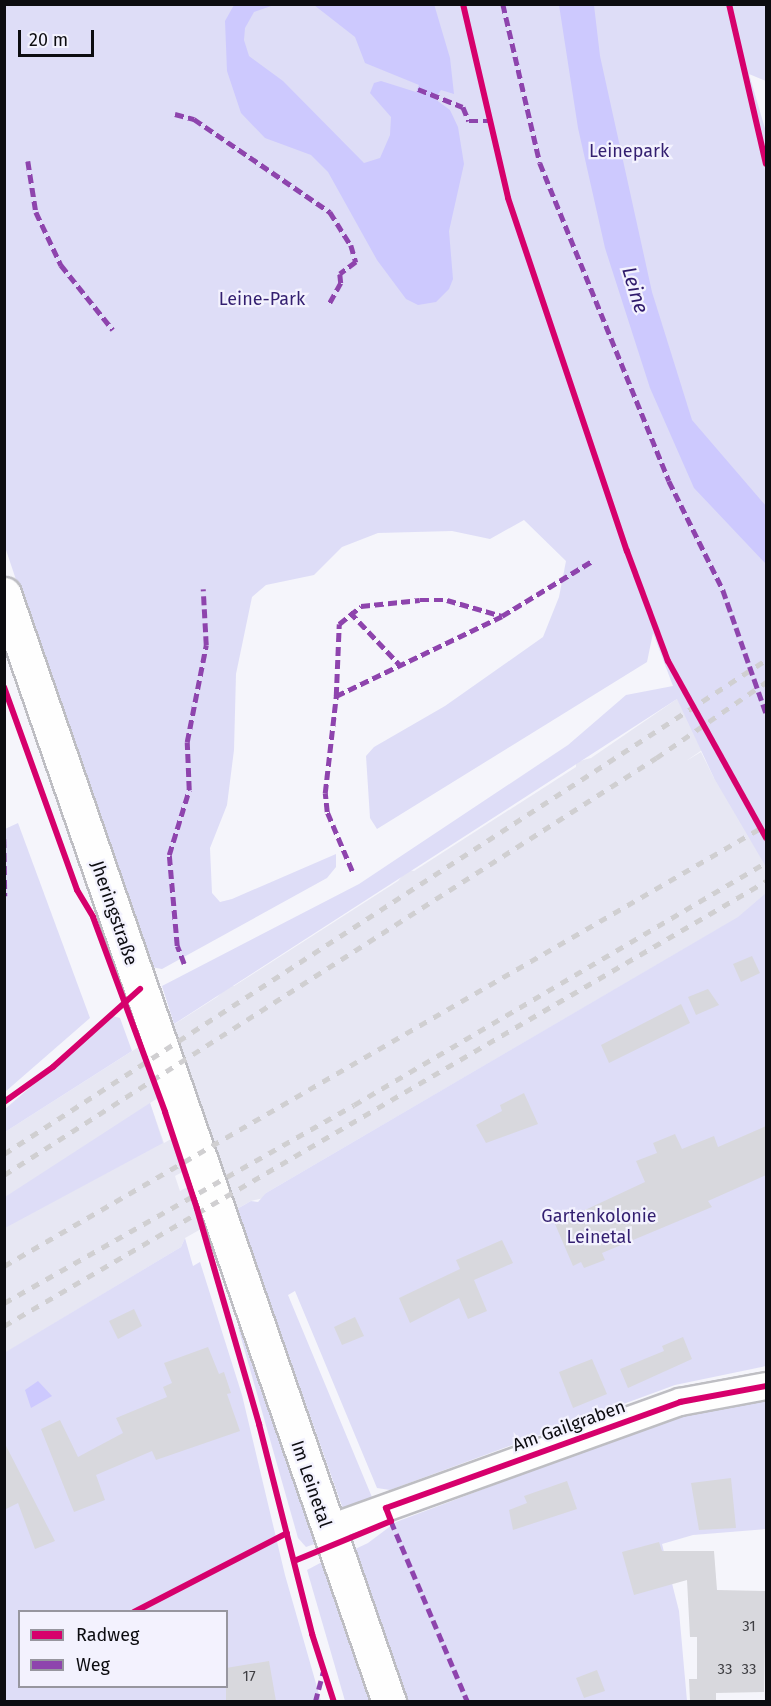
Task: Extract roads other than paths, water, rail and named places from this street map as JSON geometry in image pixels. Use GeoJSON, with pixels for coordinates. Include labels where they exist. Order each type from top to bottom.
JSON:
{"type":"FeatureCollection","features":[{"type":"Feature","properties":{"kind":"main road","name":"Jheringstraße"},"geometry":{"type":"LineString","coordinates":[[4,594],[236,1265]]}},
{"type":"Feature","properties":{"kind":"main road","name":"Im Leinetal"},"geometry":{"type":"LineString","coordinates":[[236,1265],[389,1701]]}},
{"type":"Feature","properties":{"kind":"street","name":"Am Gailgraben"},"geometry":{"type":"LineString","coordinates":[[327,1529],[680,1402],[766,1386]]}},
{"type":"Feature","properties":{"kind":"water"},"geometry":{"type":"Polygon","coordinates":[[[434,4],[450,58],[454,94],[441,90],[435,99],[450,110],[458,127],[464,164],[449,231],[453,279],[449,289],[436,302],[418,305],[406,299],[377,260],[328,172],[311,155],[265,138],[241,113],[227,71],[225,21],[234,5],[274,5],[254,12],[245,28],[244,40],[249,56],[283,81],[364,163],[380,158],[390,135],[391,117],[370,93],[374,83],[381,81],[416,92],[419,85],[365,63],[355,37],[314,5],[434,4]]]}},
{"type":"Feature","properties":{"kind":"water","name":"Leine"},"geometry":{"type":"Polygon","coordinates":[[[559,5],[594,5],[600,56],[652,292],[692,420],[766,506],[766,564],[694,488],[650,388],[605,248],[578,128],[559,5]]]}},
{"type":"Feature","properties":{"kind":"water"},"geometry":{"type":"Polygon","coordinates":[[[38,1381],[52,1396],[31,1408],[25,1390],[38,1381]]]}},
{"type":"Feature","properties":{"kind":"railway"},"geometry":{"type":"LineString","coordinates":[[4,1154],[766,660]]}},
{"type":"Feature","properties":{"kind":"railway"},"geometry":{"type":"LineString","coordinates":[[4,1175],[656,758],[766,682]]}},
{"type":"Feature","properties":{"kind":"railway"},"geometry":{"type":"LineString","coordinates":[[4,1266],[766,825]]}},
{"type":"Feature","properties":{"kind":"railway"},"geometry":{"type":"LineString","coordinates":[[4,1303],[354,1105],[766,862]]}},
{"type":"Feature","properties":{"kind":"railway"},"geometry":{"type":"LineString","coordinates":[[4,1326],[766,881]]}},
{"type":"Feature","properties":{"kind":"park label","name":"Leinepark"},"geometry":{"type":"Point","coordinates":[629,151]}},
{"type":"Feature","properties":{"kind":"park label","name":"Leine-Park"},"geometry":{"type":"Point","coordinates":[262,299]}},
{"type":"Feature","properties":{"kind":"park label","name":"Gartenkolonie Leinetal"},"geometry":{"type":"Point","coordinates":[599,1227]}}]}
